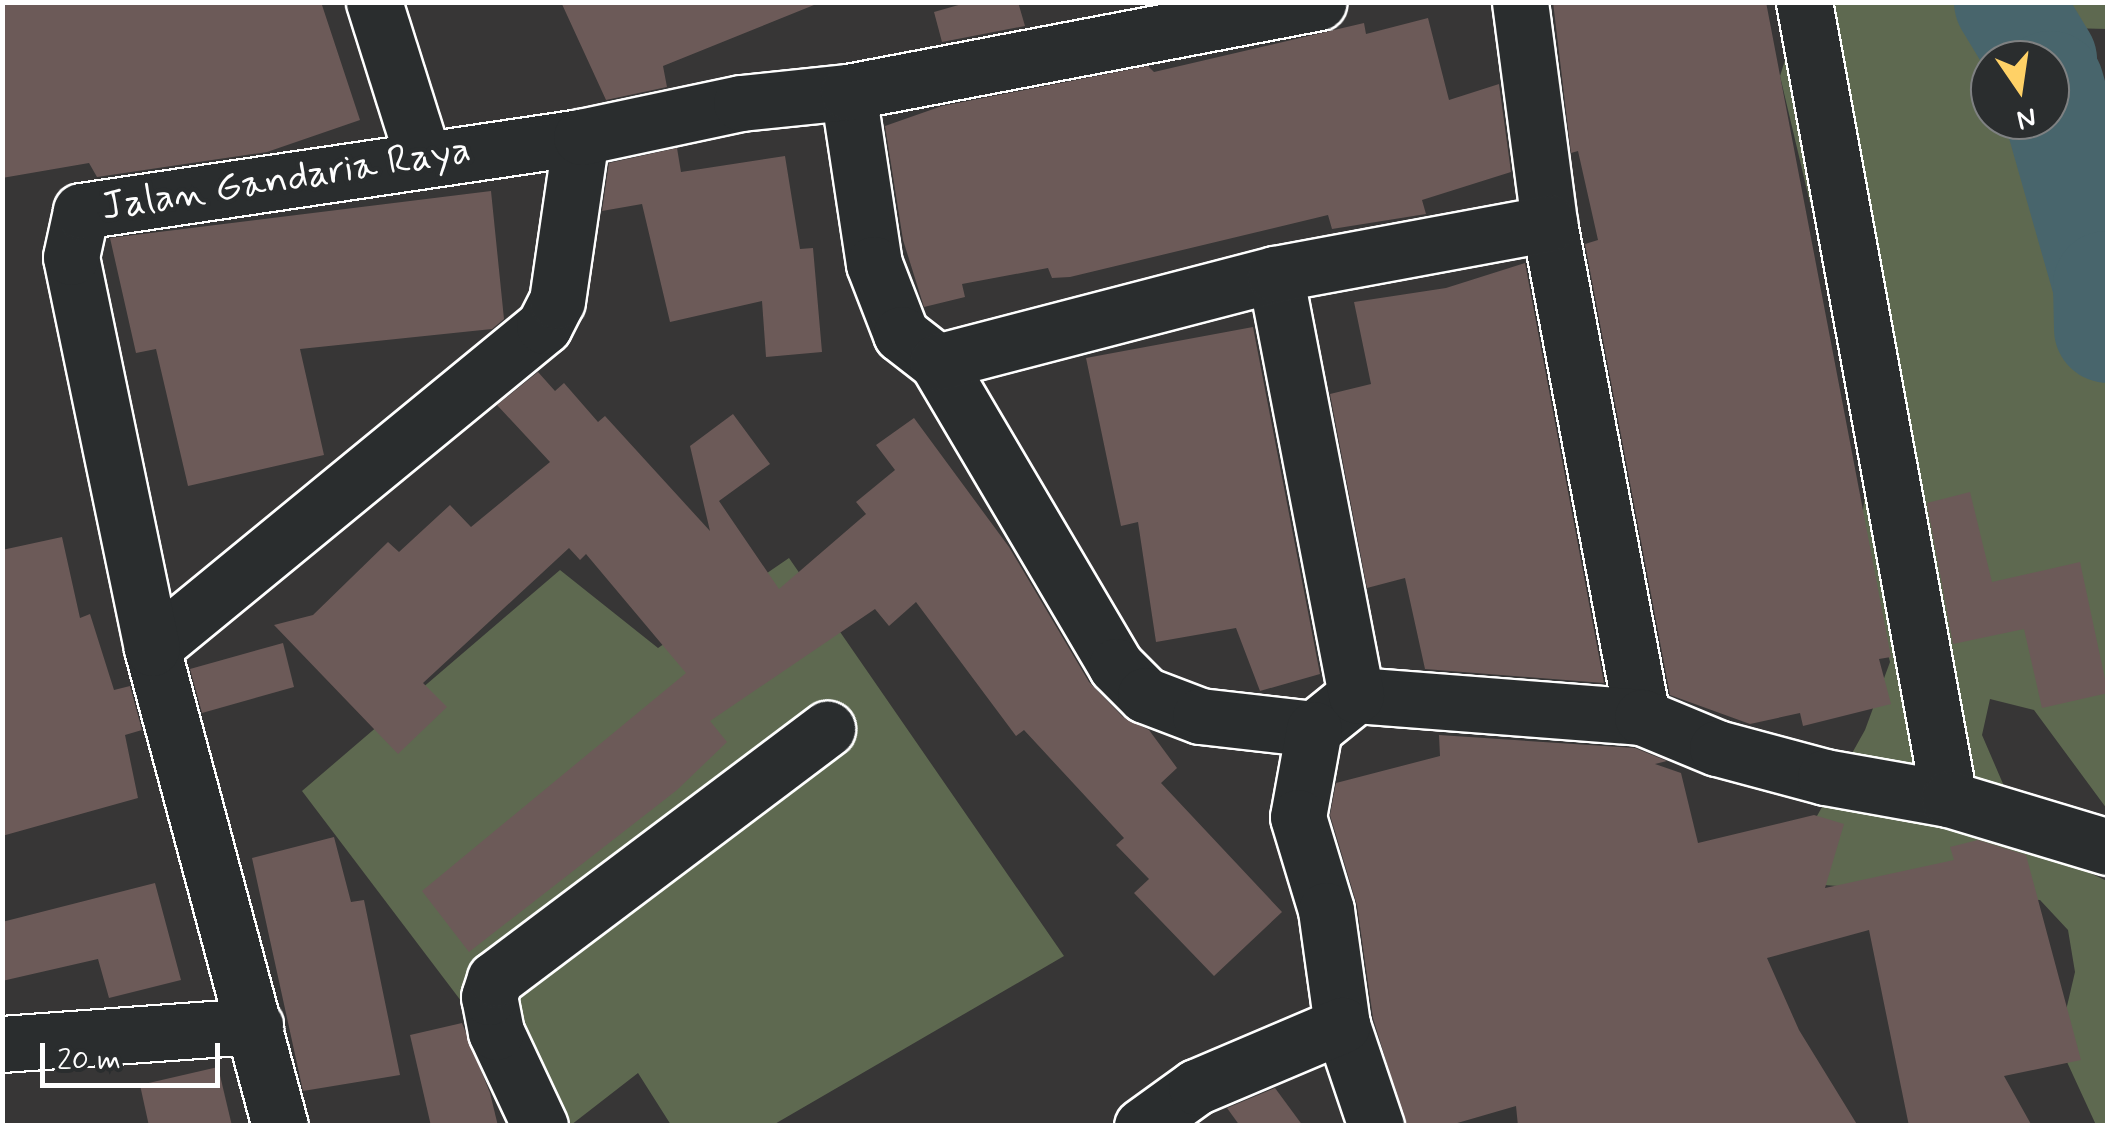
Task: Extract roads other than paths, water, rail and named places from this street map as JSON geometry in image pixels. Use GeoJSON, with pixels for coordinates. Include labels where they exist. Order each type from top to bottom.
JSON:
{"type":"FeatureCollection","features":[{"type":"Feature","properties":{"kind":"street"},"geometry":{"type":"LineString","coordinates":[[374,2],[423,157]]}},
{"type":"Feature","properties":{"kind":"street","name":"Jalan Gandaria Raya"},"geometry":{"type":"LineString","coordinates":[[280,1126],[152,648],[71,257],[81,211],[581,136],[741,102],[848,92],[1318,2]]}},
{"type":"Feature","properties":{"kind":"street"},"geometry":{"type":"LineString","coordinates":[[1520,2],[1549,223],[1642,717]]}},
{"type":"Feature","properties":{"kind":"street"},"geometry":{"type":"LineString","coordinates":[[1804,2],[1949,798]]}},
{"type":"Feature","properties":{"kind":"street"},"geometry":{"type":"LineString","coordinates":[[848,92],[874,264],[900,334],[936,362],[1116,666],[1145,695],[1200,716],[1314,729]]}},
{"type":"Feature","properties":{"kind":"street"},"geometry":{"type":"LineString","coordinates":[[152,648],[544,326],[557,301],[581,136]]}},
{"type":"Feature","properties":{"kind":"street"},"geometry":{"type":"LineString","coordinates":[[936,362],[1275,274],[1549,223]]}},
{"type":"Feature","properties":{"kind":"street"},"geometry":{"type":"LineString","coordinates":[[1275,274],[1356,695]]}},
{"type":"Feature","properties":{"kind":"street"},"geometry":{"type":"LineString","coordinates":[[1376,1126],[1342,1025],[1326,910],[1298,818],[1314,729],[1356,695],[1642,717],[1807,772],[1949,798],[2108,847]]}},
{"type":"Feature","properties":{"kind":"street"},"geometry":{"type":"LineString","coordinates":[[540,1126],[496,1032],[489,997],[496,980],[827,729]]}},
{"type":"Feature","properties":{"kind":"street"},"geometry":{"type":"LineString","coordinates":[[1142,1126],[1196,1087],[1342,1025]]}},
{"type":"Feature","properties":{"kind":"street"},"geometry":{"type":"LineString","coordinates":[[2,1044],[256,1026]]}},
{"type":"Feature","properties":{"kind":"waterway"},"geometry":{"type":"LineString","coordinates":[[2008,2],[2031,40]]}},
{"type":"Feature","properties":{"kind":"waterway"},"geometry":{"type":"LineString","coordinates":[[2066,140],[2107,285],[2108,329]]}}]}
